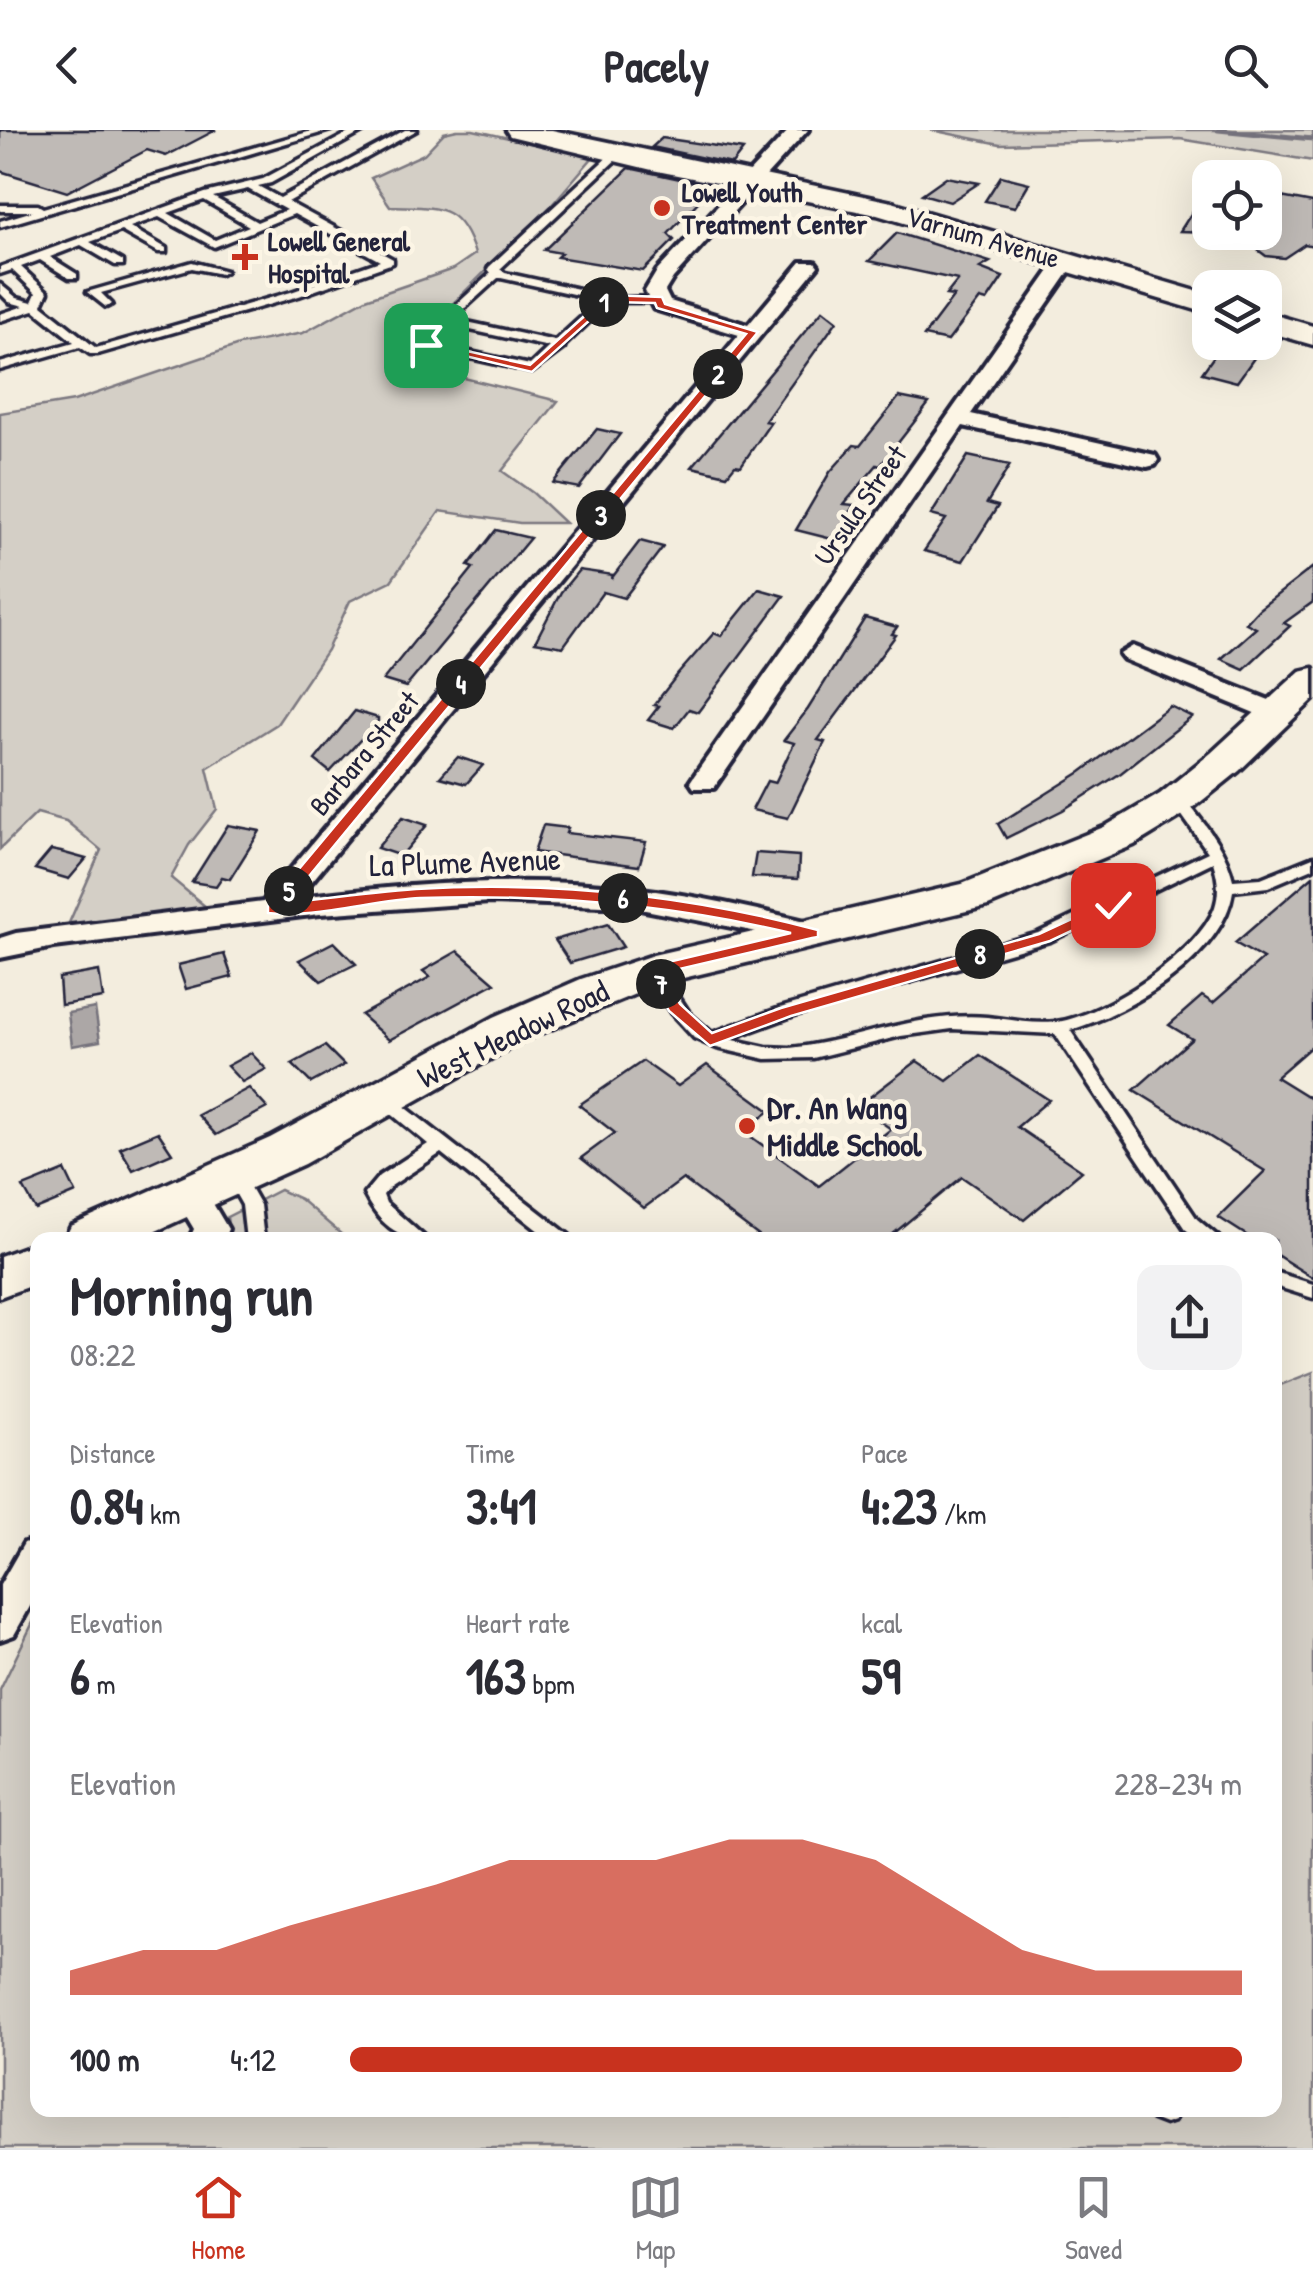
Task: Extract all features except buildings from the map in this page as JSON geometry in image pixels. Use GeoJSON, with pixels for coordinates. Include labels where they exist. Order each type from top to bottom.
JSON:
{"type":"FeatureCollection","features":[{"type":"Feature","properties":{"kind":"street","name":"Varnum Avenue"},"geometry":{"type":"LineString","coordinates":[[519,130],[565,135],[617,154],[882,208],[1192,300]]}},
{"type":"Feature","properties":{"kind":"street"},"geometry":{"type":"LineString","coordinates":[[752,332],[661,306],[655,291],[664,275],[748,181],[799,130]]}},
{"type":"Feature","properties":{"kind":"street","name":"Ursula Street"},"geometry":{"type":"LineString","coordinates":[[704,782],[1066,262]]}},
{"type":"Feature","properties":{"kind":"street","name":"Barbara Street"},"geometry":{"type":"LineString","coordinates":[[274,910],[808,266]]}},
{"type":"Feature","properties":{"kind":"street"},"geometry":{"type":"LineString","coordinates":[[1282,326],[1313,336]]}},
{"type":"Feature","properties":{"kind":"street"},"geometry":{"type":"LineString","coordinates":[[957,418],[1147,460]]}},
{"type":"Feature","properties":{"kind":"street"},"geometry":{"type":"LineString","coordinates":[[1133,654],[1278,713]]}},
{"type":"Feature","properties":{"kind":"street","name":"West Meadow Road"},"geometry":{"type":"LineString","coordinates":[[107,1232],[234,1175],[384,1099],[510,1028],[597,990],[653,970],[972,896],[1119,836],[1178,800],[1313,678]]}},
{"type":"Feature","properties":{"kind":"street","name":"La Plume Avenue"},"geometry":{"type":"LineString","coordinates":[[0,948],[415,894],[521,891],[626,898],[730,914],[812,933]]}},
{"type":"Feature","properties":{"kind":"street"},"geometry":{"type":"LineString","coordinates":[[190,1194],[210,1232]]}},
{"type":"Feature","properties":{"kind":"street"},"geometry":{"type":"LineString","coordinates":[[0,1276],[30,1264]]}},
{"type":"Feature","properties":{"kind":"street"},"geometry":{"type":"LineString","coordinates":[[0,1622],[30,1569]]}},
{"type":"Feature","properties":{"kind":"lane"},"geometry":{"type":"LineString","coordinates":[[0,224],[326,130]]}},
{"type":"Feature","properties":{"kind":"lane"},"geometry":{"type":"LineString","coordinates":[[0,270],[205,197],[267,181],[360,130]]}},
{"type":"Feature","properties":{"kind":"lane"},"geometry":{"type":"LineString","coordinates":[[283,201],[412,130]]}},
{"type":"Feature","properties":{"kind":"lane"},"geometry":{"type":"LineString","coordinates":[[497,273],[494,266],[617,154]]}},
{"type":"Feature","properties":{"kind":"lane"},"geometry":{"type":"LineString","coordinates":[[1,288],[13,300],[36,306],[94,352],[294,294],[389,261],[250,186]]}},
{"type":"Feature","properties":{"kind":"lane"},"geometry":{"type":"LineString","coordinates":[[205,197],[257,226]]}},
{"type":"Feature","properties":{"kind":"lane"},"geometry":{"type":"LineString","coordinates":[[0,208],[63,208]]}},
{"type":"Feature","properties":{"kind":"lane"},"geometry":{"type":"LineString","coordinates":[[160,213],[214,244],[298,209]]}},
{"type":"Feature","properties":{"kind":"lane"},"geometry":{"type":"LineString","coordinates":[[122,227],[162,250]]}},
{"type":"Feature","properties":{"kind":"lane"},"geometry":{"type":"LineString","coordinates":[[83,242],[119,263]]}},
{"type":"Feature","properties":{"kind":"lane"},"geometry":{"type":"LineString","coordinates":[[43,256],[73,276]]}},
{"type":"Feature","properties":{"kind":"lane"},"geometry":{"type":"LineString","coordinates":[[106,304],[93,292],[192,264],[221,271]]}},
{"type":"Feature","properties":{"kind":"lane"},"geometry":{"type":"LineString","coordinates":[[0,318],[36,306],[42,292],[14,266]]}},
{"type":"Feature","properties":{"kind":"lane"},"geometry":{"type":"LineString","coordinates":[[497,273],[628,302],[658,300]]}},
{"type":"Feature","properties":{"kind":"lane"},"geometry":{"type":"LineString","coordinates":[[497,273],[423,341],[426,345],[524,370],[540,366],[608,298]]}},
{"type":"Feature","properties":{"kind":"lane"},"geometry":{"type":"LineString","coordinates":[[445,321],[560,346]]}},
{"type":"Feature","properties":{"kind":"lane"},"geometry":{"type":"LineString","coordinates":[[0,368],[81,343]]}},
{"type":"Feature","properties":{"kind":"lane"},"geometry":{"type":"LineString","coordinates":[[653,970],[674,1008],[710,1040],[754,1051],[794,1055],[835,1050],[920,1026],[974,1022],[1060,1028],[1104,1014],[1136,996],[1210,933],[1221,910],[1226,886],[1215,855],[1178,800]]}},
{"type":"Feature","properties":{"kind":"lane"},"geometry":{"type":"LineString","coordinates":[[710,1040],[786,1012],[1044,937],[1215,855]]}},
{"type":"Feature","properties":{"kind":"lane"},"geometry":{"type":"LineString","coordinates":[[1226,886],[1263,882],[1313,862]]}},
{"type":"Feature","properties":{"kind":"lane"},"geometry":{"type":"LineString","coordinates":[[1060,1028],[1191,1224],[1202,1232]]}},
{"type":"Feature","properties":{"kind":"lane"},"geometry":{"type":"LineString","coordinates":[[384,1099],[553,1232]]}},
{"type":"Feature","properties":{"kind":"lane"},"geometry":{"type":"LineString","coordinates":[[410,1232],[378,1207],[373,1194],[441,1144]]}},
{"type":"Feature","properties":{"kind":"lane"},"geometry":{"type":"LineString","coordinates":[[234,1175],[251,1206],[253,1232]]}},
{"type":"Feature","properties":{"kind":"lane"},"geometry":{"type":"LineString","coordinates":[[1282,1281],[1313,1292]]}},
{"type":"Feature","properties":{"kind":"shaded area"},"geometry":{"type":"Polygon","coordinates":[[[473,130],[593,157],[550,207],[395,361],[558,401],[502,471],[565,523],[520,523],[440,511],[391,581],[350,601],[327,650],[277,724],[207,768],[217,809],[189,845],[171,878],[218,917],[69,923],[101,850],[66,821],[37,813],[0,849],[0,413],[74,401],[239,345],[303,333],[366,299],[453,269],[475,254],[454,216],[434,208],[390,206],[371,178],[424,154],[444,133],[473,130]]]}},
{"type":"Feature","properties":{"kind":"shaded area"},"geometry":{"type":"Polygon","coordinates":[[[931,130],[1313,130],[1313,161],[1180,139],[1000,144],[931,130]]]}},
{"type":"Feature","properties":{"kind":"shaded area"},"geometry":{"type":"Polygon","coordinates":[[[95,1008],[100,1041],[72,1046],[68,1013],[95,1008]]]}},
{"type":"Feature","properties":{"kind":"shaded area"},"geometry":{"type":"Polygon","coordinates":[[[280,1190],[300,1199],[339,1232],[229,1232],[227,1217],[280,1190]]]}},
{"type":"Feature","properties":{"kind":"shaded area"},"geometry":{"type":"Polygon","coordinates":[[[1313,1372],[1313,2148],[0,2148],[0,1690],[30,1628],[30,2117],[1282,2117],[1282,1384],[1313,1372]]]}},
{"type":"Feature","properties":{"kind":"waterway"},"geometry":{"type":"LineString","coordinates":[[1218,130],[1313,139]]}},
{"type":"Feature","properties":{"kind":"place","name":"Lowell Youth Treatment Center"},"geometry":{"type":"Point","coordinates":[662,208]}},
{"type":"Feature","properties":{"kind":"place","name":"Lowell General Hospital"},"geometry":{"type":"Point","coordinates":[245,257]}},
{"type":"Feature","properties":{"kind":"place","name":"Dr. An Wang Middle School"},"geometry":{"type":"Point","coordinates":[747,1126]}},
{"type":"Feature","properties":{"kind":"route"},"geometry":{"type":"LineString","coordinates":[[426,345],[532,369],[540,366],[608,298],[628,302],[658,300],[661,306],[752,332],[274,910],[415,894],[521,891],[608,896],[730,914],[812,933],[653,970],[674,1008],[710,1040],[786,1012],[1044,937],[1113,905]]}}]}
